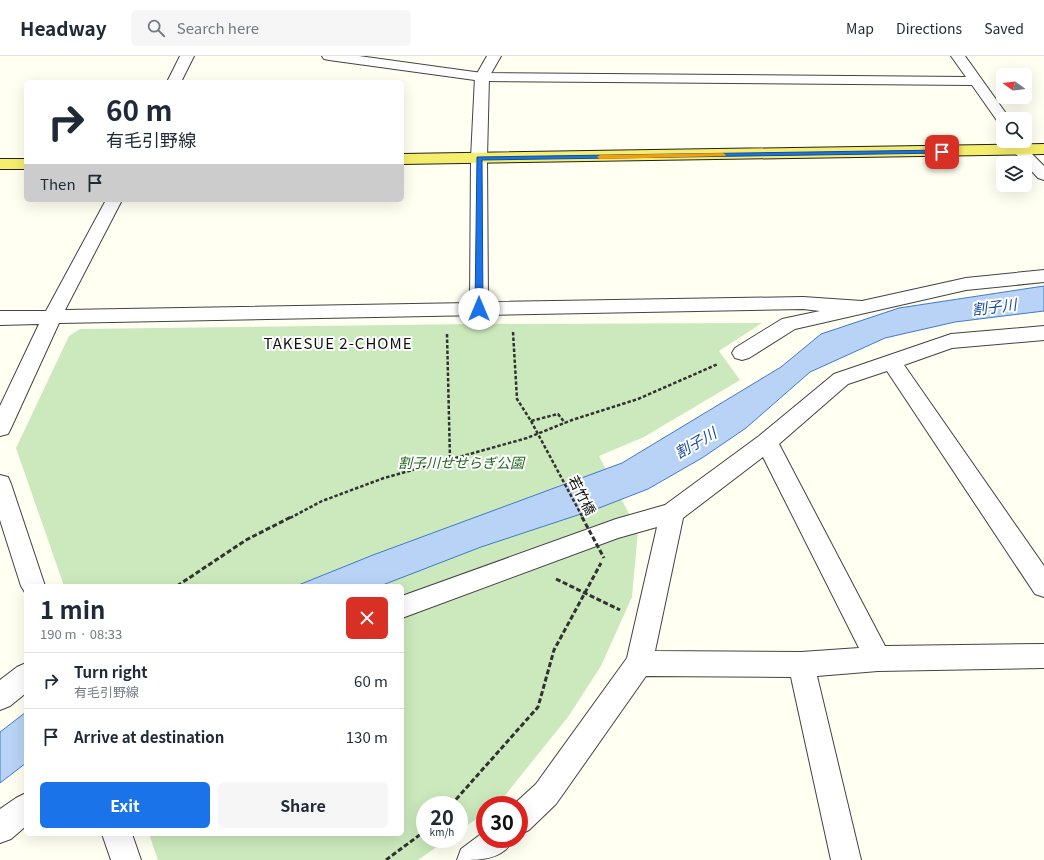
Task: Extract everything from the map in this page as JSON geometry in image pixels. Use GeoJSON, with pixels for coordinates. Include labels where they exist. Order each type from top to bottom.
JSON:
{"type":"FeatureCollection","features":[{"type":"Feature","properties":{"kind":"main road"},"geometry":{"type":"LineString","coordinates":[[404,159],[996,147]]}},
{"type":"Feature","properties":{"kind":"main road"},"geometry":{"type":"LineString","coordinates":[[1032,148],[1044,149]]}},
{"type":"Feature","properties":{"kind":"main road"},"geometry":{"type":"LineString","coordinates":[[0,164],[24,164]]}},
{"type":"Feature","properties":{"kind":"street"},"geometry":{"type":"LineString","coordinates":[[175,80],[187,56]]}},
{"type":"Feature","properties":{"kind":"street"},"geometry":{"type":"LineString","coordinates":[[329,56],[482,77],[974,80]]}},
{"type":"Feature","properties":{"kind":"street"},"geometry":{"type":"LineString","coordinates":[[479,309],[479,158],[482,77],[494,56]]}},
{"type":"Feature","properties":{"kind":"street"},"geometry":{"type":"LineString","coordinates":[[958,56],[998,112]]}},
{"type":"Feature","properties":{"kind":"street"},"geometry":{"type":"LineString","coordinates":[[1021,148],[1044,175]]}},
{"type":"Feature","properties":{"kind":"street"},"geometry":{"type":"LineString","coordinates":[[0,428],[52,317],[113,202]]}},
{"type":"Feature","properties":{"kind":"street"},"geometry":{"type":"LineString","coordinates":[[742,353],[790,324],[966,284],[1044,276]]}},
{"type":"Feature","properties":{"kind":"street"},"geometry":{"type":"LineString","coordinates":[[0,318],[446,309],[803,304],[861,307]]}},
{"type":"Feature","properties":{"kind":"street"},"geometry":{"type":"LineString","coordinates":[[404,606],[616,529],[672,513],[767,442],[841,380],[951,341],[1040,340]]}},
{"type":"Feature","properties":{"kind":"street"},"geometry":{"type":"LineString","coordinates":[[892,362],[1044,586]]}},
{"type":"Feature","properties":{"kind":"street"},"geometry":{"type":"LineString","coordinates":[[767,442],[878,659]]}},
{"type":"Feature","properties":{"kind":"street"},"geometry":{"type":"LineString","coordinates":[[0,484],[32,584]]}},
{"type":"Feature","properties":{"kind":"street"},"geometry":{"type":"LineString","coordinates":[[528,811],[546,794],[639,662],[672,513]]}},
{"type":"Feature","properties":{"kind":"street"},"geometry":{"type":"LineString","coordinates":[[639,662],[801,665],[878,659],[1044,656]]}},
{"type":"Feature","properties":{"kind":"street"},"geometry":{"type":"LineString","coordinates":[[801,665],[846,860]]}},
{"type":"Feature","properties":{"kind":"street"},"geometry":{"type":"LineString","coordinates":[[0,697],[24,678]]}},
{"type":"Feature","properties":{"kind":"street"},"geometry":{"type":"LineString","coordinates":[[0,828],[24,810]]}},
{"type":"Feature","properties":{"kind":"street"},"geometry":{"type":"LineString","coordinates":[[117,836],[126,860]]}},
{"type":"Feature","properties":{"kind":"path"},"geometry":{"type":"LineString","coordinates":[[446,309],[450,459]]}},
{"type":"Feature","properties":{"kind":"path","name":"若竹橋"},"geometry":{"type":"LineString","coordinates":[[512,309],[517,399],[543,441],[604,558],[584,592]]}},
{"type":"Feature","properties":{"kind":"path"},"geometry":{"type":"LineString","coordinates":[[180,584],[246,540],[322,501],[384,478],[527,438],[565,423],[638,399],[742,353]]}},
{"type":"Feature","properties":{"kind":"path"},"geometry":{"type":"LineString","coordinates":[[531,421],[558,414],[565,423]]}},
{"type":"Feature","properties":{"kind":"path"},"geometry":{"type":"LineString","coordinates":[[459,796],[538,707],[554,650],[584,592],[648,625]]}},
{"type":"Feature","properties":{"kind":"path"},"geometry":{"type":"LineString","coordinates":[[386,860],[416,838]]}},
{"type":"Feature","properties":{"kind":"green space","name":"割子川せせらぎ公園"},"geometry":{"type":"Polygon","coordinates":[[[762,323],[719,351],[740,380],[644,437],[599,456],[638,531],[632,597],[601,666],[568,717],[504,796],[476,796],[476,819],[468,825],[468,796],[416,796],[416,848],[435,848],[418,860],[158,860],[150,836],[404,836],[404,584],[63,584],[16,448],[69,336],[80,329],[472,324],[762,323]]]}},
{"type":"Feature","properties":{"kind":"water","name":"割子川"},"geometry":{"type":"Polygon","coordinates":[[[1044,286],[1044,311],[955,322],[885,338],[810,372],[746,428],[702,458],[648,489],[599,508],[481,547],[385,584],[301,584],[373,555],[622,463],[781,367],[821,334],[899,308],[1044,286]]]}},
{"type":"Feature","properties":{"kind":"water"},"geometry":{"type":"Polygon","coordinates":[[[24,714],[24,765],[0,783],[0,732],[24,714]]]}},
{"type":"Feature","properties":{"kind":"slow traffic"},"geometry":{"type":"LineString","coordinates":[[600,157],[723,155]]}},
{"type":"Feature","properties":{"kind":"district","name":"TAKESUE 2-CHOME"},"geometry":{"type":"Point","coordinates":[338,342]}},
{"type":"Feature","properties":{"kind":"route"},"geometry":{"type":"LineString","coordinates":[[479,309],[479,158],[942,152]]}}]}
